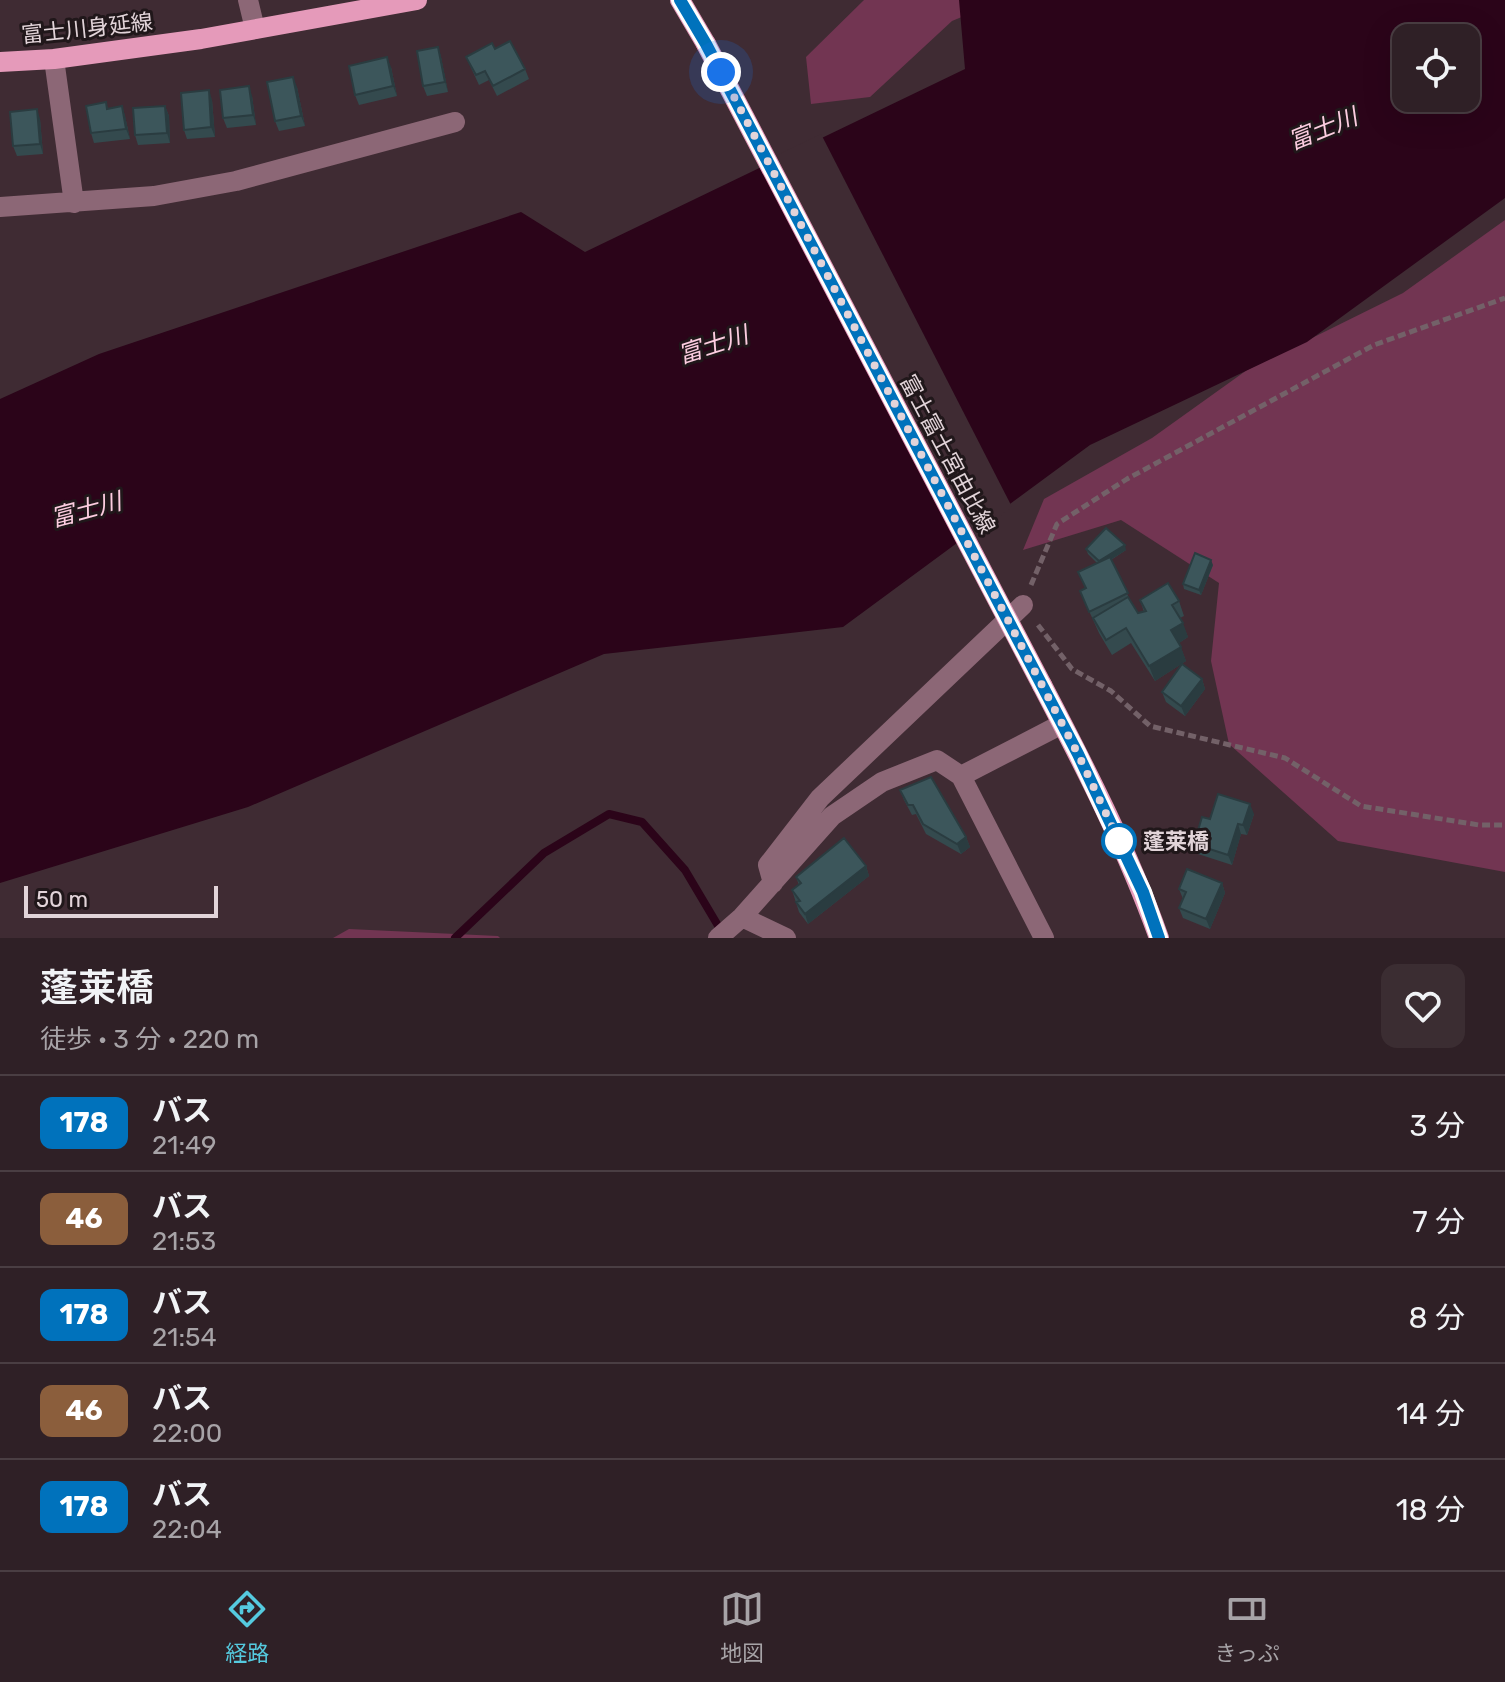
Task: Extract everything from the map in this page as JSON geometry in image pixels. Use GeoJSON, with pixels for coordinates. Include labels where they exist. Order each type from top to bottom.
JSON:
{"type":"FeatureCollection","features":[{"type":"Feature","properties":{"kind":"main road","name":"富士川身延線"},"geometry":{"type":"LineString","coordinates":[[0,62],[54,59],[255,29],[417,0]]}},
{"type":"Feature","properties":{"kind":"main road","name":"富士富士宮由比線"},"geometry":{"type":"LineString","coordinates":[[680,0],[706,44],[1062,724],[1143,892],[1159,938]]}},
{"type":"Feature","properties":{"kind":"street"},"geometry":{"type":"LineString","coordinates":[[248,0],[255,29]]}},
{"type":"Feature","properties":{"kind":"street"},"geometry":{"type":"LineString","coordinates":[[54,59],[74,203]]}},
{"type":"Feature","properties":{"kind":"street"},"geometry":{"type":"LineString","coordinates":[[0,207],[154,196],[236,181],[327,159],[455,122]]}},
{"type":"Feature","properties":{"kind":"street"},"geometry":{"type":"LineString","coordinates":[[773,883],[768,865],[820,798],[1023,605]]}},
{"type":"Feature","properties":{"kind":"street"},"geometry":{"type":"LineString","coordinates":[[961,776],[1062,724]]}},
{"type":"Feature","properties":{"kind":"street"},"geometry":{"type":"LineString","coordinates":[[718,938],[742,917],[832,816],[882,782],[937,760],[961,776],[1044,938]]}},
{"type":"Feature","properties":{"kind":"street"},"geometry":{"type":"LineString","coordinates":[[742,917],[786,938]]}},
{"type":"Feature","properties":{"kind":"path"},"geometry":{"type":"LineString","coordinates":[[1505,298],[1374,345],[1127,479],[1057,524],[1023,605],[1072,669],[1111,691],[1150,726],[1285,758],[1361,806],[1479,825],[1505,825]]}},
{"type":"Feature","properties":{"kind":"shaded area"},"geometry":{"type":"Polygon","coordinates":[[[864,0],[1003,0],[952,21],[870,97],[811,104],[806,57],[864,0]]]}},
{"type":"Feature","properties":{"kind":"shaded area"},"geometry":{"type":"Polygon","coordinates":[[[1505,220],[1505,872],[1338,841],[1229,744],[1211,661],[1219,583],[1121,520],[1023,550],[1044,499],[1152,438],[1247,370],[1403,293],[1505,220]]]}},
{"type":"Feature","properties":{"kind":"shaded area"},"geometry":{"type":"Polygon","coordinates":[[[349,929],[498,936],[500,938],[333,938],[349,929]]]}},
{"type":"Feature","properties":{"kind":"water","name":"富士川"},"geometry":{"type":"Polygon","coordinates":[[[959,0],[1505,0],[1505,198],[1307,342],[1090,445],[843,627],[604,654],[248,807],[0,883],[0,399],[99,354],[521,212],[585,252],[965,69],[959,0]]]}},
{"type":"Feature","properties":{"kind":"pier"},"geometry":{"type":"Polygon","coordinates":[[[821,134],[1012,507],[966,541],[767,160],[821,134]]]}},
{"type":"Feature","properties":{"kind":"building"},"geometry":{"type":"Polygon","coordinates":[[[510,41],[525,69],[493,86],[485,71],[476,75],[466,57],[492,43],[495,49],[510,41]]]}},
{"type":"Feature","properties":{"kind":"building"},"geometry":{"type":"Polygon","coordinates":[[[438,47],[445,82],[423,86],[417,51],[438,47]]]}},
{"type":"Feature","properties":{"kind":"building"},"geometry":{"type":"Polygon","coordinates":[[[387,57],[393,86],[355,95],[349,66],[387,57]]]}},
{"type":"Feature","properties":{"kind":"building"},"geometry":{"type":"Polygon","coordinates":[[[293,77],[301,116],[275,121],[267,82],[293,77]]]}},
{"type":"Feature","properties":{"kind":"building"},"geometry":{"type":"Polygon","coordinates":[[[249,86],[253,115],[223,118],[220,90],[249,86]]]}},
{"type":"Feature","properties":{"kind":"building"},"geometry":{"type":"Polygon","coordinates":[[[209,90],[211,127],[184,130],[181,93],[209,90]]]}},
{"type":"Feature","properties":{"kind":"building"},"geometry":{"type":"Polygon","coordinates":[[[106,102],[107,109],[122,106],[126,129],[91,133],[86,106],[106,102]]]}},
{"type":"Feature","properties":{"kind":"building"},"geometry":{"type":"Polygon","coordinates":[[[165,106],[167,133],[135,135],[133,108],[165,106]]]}},
{"type":"Feature","properties":{"kind":"building"},"geometry":{"type":"Polygon","coordinates":[[[37,109],[40,144],[13,146],[10,112],[37,109]]]}},
{"type":"Feature","properties":{"kind":"building"},"geometry":{"type":"Polygon","coordinates":[[[1106,528],[1125,545],[1099,561],[1086,549],[1106,528]]]}},
{"type":"Feature","properties":{"kind":"building"},"geometry":{"type":"Polygon","coordinates":[[[1195,553],[1211,560],[1199,590],[1183,584],[1195,553]]]}},
{"type":"Feature","properties":{"kind":"building"},"geometry":{"type":"Polygon","coordinates":[[[1110,557],[1128,593],[1089,612],[1080,591],[1086,588],[1078,572],[1110,557]]]}},
{"type":"Feature","properties":{"kind":"building"},"geometry":{"type":"Polygon","coordinates":[[[1168,583],[1179,601],[1172,605],[1183,623],[1171,630],[1181,647],[1149,666],[1126,628],[1106,640],[1093,618],[1128,597],[1138,613],[1146,611],[1140,600],[1168,583]]]}},
{"type":"Feature","properties":{"kind":"building"},"geometry":{"type":"Polygon","coordinates":[[[1182,664],[1202,679],[1181,706],[1162,692],[1182,664]]]}},
{"type":"Feature","properties":{"kind":"building"},"geometry":{"type":"Polygon","coordinates":[[[931,777],[966,837],[957,844],[923,824],[900,790],[931,777]]]}},
{"type":"Feature","properties":{"kind":"building"},"geometry":{"type":"Polygon","coordinates":[[[1218,794],[1250,804],[1243,825],[1238,824],[1228,855],[1194,844],[1202,817],[1210,819],[1218,794]]]}},
{"type":"Feature","properties":{"kind":"building"},"geometry":{"type":"Polygon","coordinates":[[[844,838],[866,866],[805,914],[792,890],[801,883],[796,877],[844,838]]]}},
{"type":"Feature","properties":{"kind":"building"},"geometry":{"type":"Polygon","coordinates":[[[1187,869],[1222,883],[1206,919],[1179,908],[1186,892],[1179,889],[1187,869]]]}},
{"type":"Feature","properties":{"kind":"waterway"},"geometry":{"type":"LineString","coordinates":[[455,938],[544,853],[609,814],[642,822],[685,870],[723,934]]}},
{"type":"Feature","properties":{"kind":"bus line","name":"178"},"geometry":{"type":"LineString","coordinates":[[680,0],[706,44],[1078,754],[1143,892],[1159,938]]}},
{"type":"Feature","properties":{"kind":"place","name":"蓬莱橋"},"geometry":{"type":"Point","coordinates":[1119,841]}},
{"type":"Feature","properties":{"kind":"route"},"geometry":{"type":"LineString","coordinates":[[721,72],[1078,754],[1119,841]]}}]}
